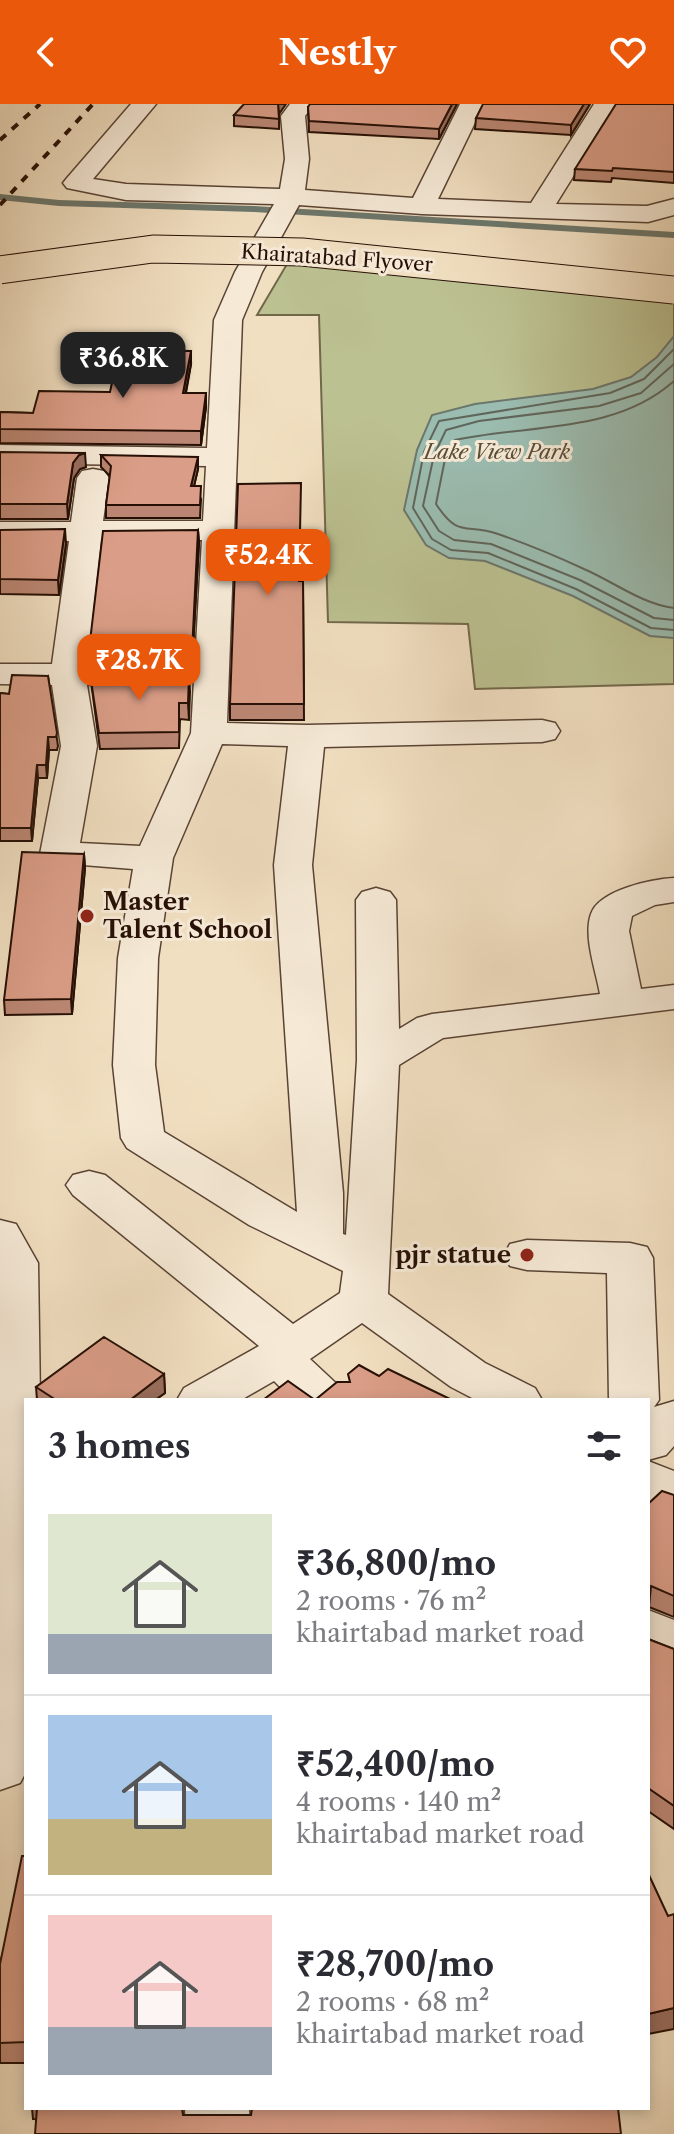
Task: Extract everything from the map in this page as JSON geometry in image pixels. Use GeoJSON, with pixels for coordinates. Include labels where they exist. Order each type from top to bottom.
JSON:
{"type":"FeatureCollection","features":[{"type":"Feature","properties":{"kind":"main road","name":"Khairatabad Flyover"},"geometry":{"type":"LineString","coordinates":[[0,251],[50,242],[141,233],[230,230],[324,234],[674,270]]}},
{"type":"Feature","properties":{"kind":"main road","name":"Khairatabad Flyover"},"geometry":{"type":"LineString","coordinates":[[0,270],[153,249],[302,252],[674,290]]}},
{"type":"Feature","properties":{"kind":"street"},"geometry":{"type":"LineString","coordinates":[[144,104],[76,183],[126,192],[287,205],[648,214],[674,207]]}},
{"type":"Feature","properties":{"kind":"street"},"geometry":{"type":"LineString","coordinates":[[302,104],[293,116],[299,153],[287,205],[255,259],[228,320],[217,530],[194,678],[209,733],[154,858],[138,958],[134,1065],[143,1138],[265,1215],[320,1242],[468,1375],[513,1398]]}},
{"type":"Feature","properties":{"kind":"street"},"geometry":{"type":"LineString","coordinates":[[422,206],[472,104]]}},
{"type":"Feature","properties":{"kind":"street"},"geometry":{"type":"LineString","coordinates":[[539,211],[606,104]]}},
{"type":"Feature","properties":{"kind":"street"},"geometry":{"type":"LineString","coordinates":[[0,454],[220,457]]}},
{"type":"Feature","properties":{"kind":"street"},"geometry":{"type":"LineString","coordinates":[[93,478],[68,674],[79,746],[59,854],[154,858]]}},
{"type":"Feature","properties":{"kind":"street"},"geometry":{"type":"LineString","coordinates":[[0,532],[217,530]]}},
{"type":"Feature","properties":{"kind":"street"},"geometry":{"type":"LineString","coordinates":[[0,674],[131,676]]}},
{"type":"Feature","properties":{"kind":"street"},"geometry":{"type":"LineString","coordinates":[[209,733],[307,736],[542,731]]}},
{"type":"Feature","properties":{"kind":"street"},"geometry":{"type":"LineString","coordinates":[[307,736],[293,865],[320,1193],[320,1242]]}},
{"type":"Feature","properties":{"kind":"street"},"geometry":{"type":"LineString","coordinates":[[623,1003],[609,931],[611,913],[629,900],[660,890],[674,890]]}},
{"type":"Feature","properties":{"kind":"street"},"geometry":{"type":"LineString","coordinates":[[205,1398],[285,1352],[365,1282],[378,1060],[376,900]]}},
{"type":"Feature","properties":{"kind":"street"},"geometry":{"type":"LineString","coordinates":[[378,1060],[432,1027],[674,997]]}},
{"type":"Feature","properties":{"kind":"street"},"geometry":{"type":"LineString","coordinates":[[89,1185],[285,1352],[321,1398]]}},
{"type":"Feature","properties":{"kind":"street"},"geometry":{"type":"LineString","coordinates":[[0,1235],[15,1263],[21,1503],[14,1646],[0,1767]]}},
{"type":"Feature","properties":{"kind":"street"},"geometry":{"type":"LineString","coordinates":[[527,1255],[630,1258],[634,1398]]}},
{"type":"Feature","properties":{"kind":"street"},"geometry":{"type":"LineString","coordinates":[[650,1440],[674,1419]]}},
{"type":"Feature","properties":{"kind":"street"},"geometry":{"type":"LineString","coordinates":[[650,1480],[674,1496]]}},
{"type":"Feature","properties":{"kind":"street"},"geometry":{"type":"LineString","coordinates":[[650,1632],[674,1647]]}},
{"type":"Feature","properties":{"kind":"street"},"geometry":{"type":"LineString","coordinates":[[217,2110],[218,2134]]}},
{"type":"Feature","properties":{"kind":"green space","name":"Lake View Park"},"geometry":{"type":"Polygon","coordinates":[[[290,259],[674,296],[674,684],[475,689],[468,624],[328,622],[319,315],[257,315],[290,259]]]}},
{"type":"Feature","properties":{"kind":"water"},"geometry":{"type":"Polygon","coordinates":[[[674,336],[674,638],[650,636],[573,596],[485,561],[449,558],[426,545],[404,510],[417,450],[432,415],[475,404],[593,389],[631,377],[657,357],[674,336]]]}},
{"type":"Feature","properties":{"kind":"building"},"geometry":{"type":"Polygon","coordinates":[[[244,104],[278,104],[279,119],[234,115],[244,104]]]}},
{"type":"Feature","properties":{"kind":"building"},"geometry":{"type":"Polygon","coordinates":[[[310,104],[452,104],[439,129],[309,121],[310,104]]]}},
{"type":"Feature","properties":{"kind":"building"},"geometry":{"type":"Polygon","coordinates":[[[483,104],[584,104],[571,125],[476,118],[483,104]]]}},
{"type":"Feature","properties":{"kind":"building"},"geometry":{"type":"Polygon","coordinates":[[[616,104],[674,104],[674,172],[575,169],[616,104]]]}},
{"type":"Feature","properties":{"kind":"building"},"geometry":{"type":"Polygon","coordinates":[[[119,350],[191,351],[183,393],[206,393],[201,431],[0,429],[0,412],[33,413],[39,391],[110,392],[119,350]]]}},
{"type":"Feature","properties":{"kind":"building"},"geometry":{"type":"Polygon","coordinates":[[[0,452],[85,453],[73,463],[67,504],[0,504],[0,452]]]}},
{"type":"Feature","properties":{"kind":"building"},"geometry":{"type":"Polygon","coordinates":[[[101,455],[198,457],[191,486],[201,486],[200,505],[106,505],[111,466],[101,455]]]}},
{"type":"Feature","properties":{"kind":"building"},"geometry":{"type":"Polygon","coordinates":[[[301,483],[299,581],[303,581],[304,704],[230,704],[238,484],[301,483]]]}},
{"type":"Feature","properties":{"kind":"building"},"geometry":{"type":"Polygon","coordinates":[[[65,529],[58,580],[0,579],[0,530],[65,529]]]}},
{"type":"Feature","properties":{"kind":"building"},"geometry":{"type":"Polygon","coordinates":[[[198,530],[192,652],[89,650],[103,531],[198,530]]]}},
{"type":"Feature","properties":{"kind":"building"},"geometry":{"type":"Polygon","coordinates":[[[90,674],[189,676],[188,703],[179,703],[179,732],[99,733],[90,674]]]}},
{"type":"Feature","properties":{"kind":"building"},"geometry":{"type":"Polygon","coordinates":[[[12,675],[48,676],[57,733],[56,737],[48,737],[46,765],[37,765],[31,828],[0,828],[0,693],[9,694],[12,675]]]}},
{"type":"Feature","properties":{"kind":"building"},"geometry":{"type":"Polygon","coordinates":[[[22,852],[84,854],[71,999],[4,1000],[22,852]]]}},
{"type":"Feature","properties":{"kind":"building"},"geometry":{"type":"Polygon","coordinates":[[[104,1337],[164,1374],[133,1398],[53,1398],[36,1387],[104,1337]]]}},
{"type":"Feature","properties":{"kind":"building"},"geometry":{"type":"Polygon","coordinates":[[[359,1365],[379,1376],[388,1369],[448,1398],[317,1398],[337,1382],[350,1382],[348,1374],[359,1365]]]}},
{"type":"Feature","properties":{"kind":"building"},"geometry":{"type":"Polygon","coordinates":[[[288,1381],[312,1398],[266,1398],[288,1381]]]}},
{"type":"Feature","properties":{"kind":"building"},"geometry":{"type":"Polygon","coordinates":[[[662,1491],[674,1495],[674,1596],[650,1587],[650,1502],[662,1491]]]}},
{"type":"Feature","properties":{"kind":"building"},"geometry":{"type":"Polygon","coordinates":[[[650,1640],[674,1649],[674,1806],[650,1789],[650,1640]]]}},
{"type":"Feature","properties":{"kind":"building"},"geometry":{"type":"Polygon","coordinates":[[[24,1856],[24,2042],[0,2043],[0,1964],[24,1856]]]}},
{"type":"Feature","properties":{"kind":"building"},"geometry":{"type":"Polygon","coordinates":[[[650,1877],[668,1916],[674,1914],[674,2008],[650,2014],[650,1877]]]}},
{"type":"Feature","properties":{"kind":"building"},"geometry":{"type":"Polygon","coordinates":[[[37,2110],[182,2110],[183,2115],[251,2115],[252,2110],[618,2110],[621,2134],[35,2134],[37,2110]]]}},
{"type":"Feature","properties":{"kind":"waterway"},"geometry":{"type":"LineString","coordinates":[[0,197],[59,203],[254,209],[674,235]]}},
{"type":"Feature","properties":{"kind":"railway"},"geometry":{"type":"LineString","coordinates":[[0,140],[40,104]]}},
{"type":"Feature","properties":{"kind":"railway"},"geometry":{"type":"LineString","coordinates":[[0,205],[93,104]]}},
{"type":"Feature","properties":{"kind":"place","name":"Master Talent School"},"geometry":{"type":"Point","coordinates":[87,916]}},
{"type":"Feature","properties":{"kind":"place","name":"pjr statue"},"geometry":{"type":"Point","coordinates":[527,1255]}}]}
